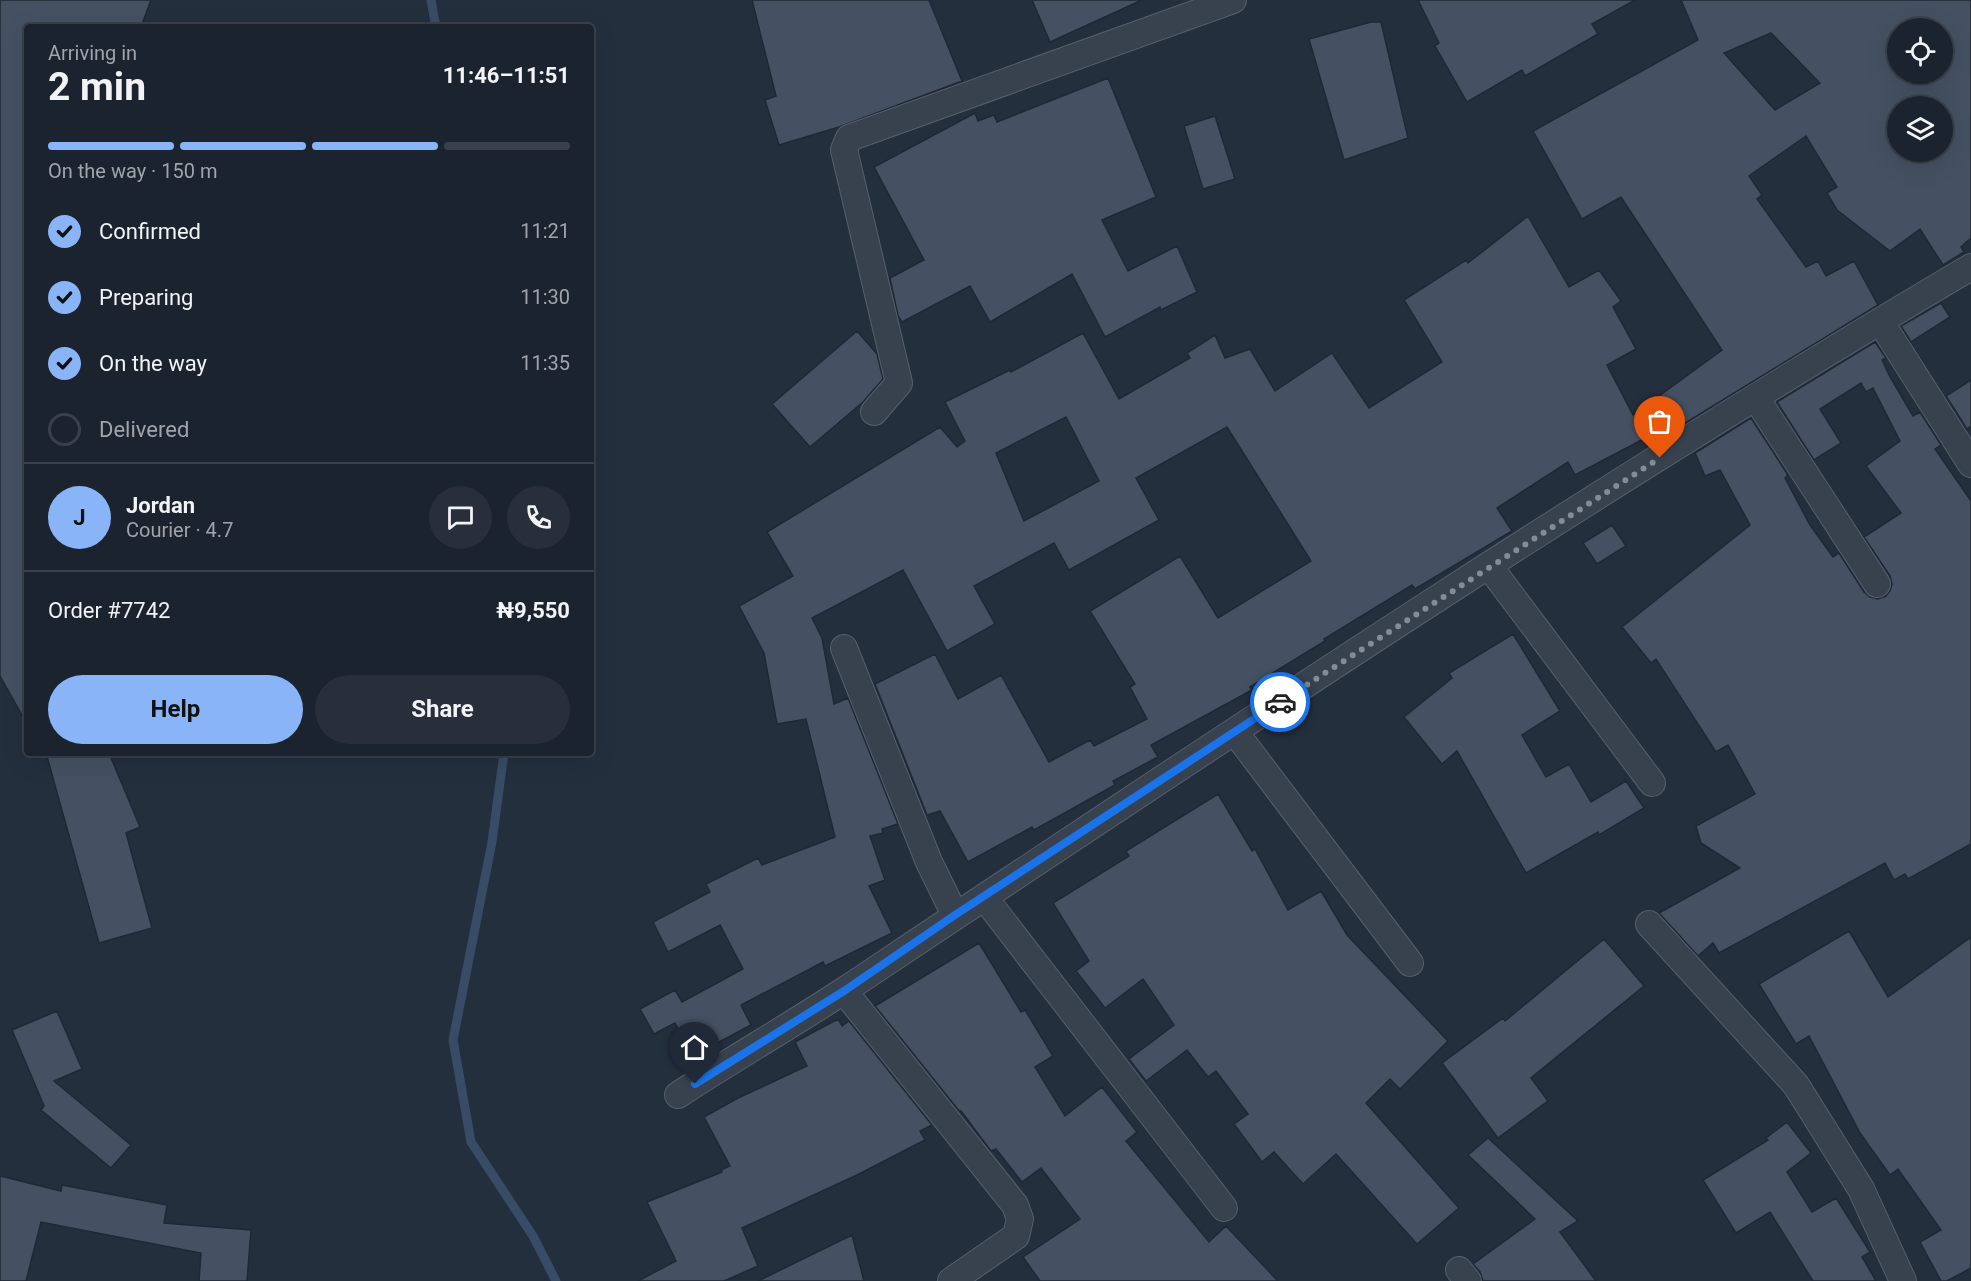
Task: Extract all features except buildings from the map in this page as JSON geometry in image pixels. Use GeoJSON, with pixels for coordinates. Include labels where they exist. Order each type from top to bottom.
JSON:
{"type":"FeatureCollection","features":[{"type":"Feature","properties":{"kind":"street"},"geometry":{"type":"LineString","coordinates":[[874,412],[898,383],[843,150],[849,138],[1233,0]]}},
{"type":"Feature","properties":{"kind":"street"},"geometry":{"type":"LineString","coordinates":[[678,1095],[728,1061],[844,991],[955,915],[1489,566],[1880,321],[1971,267]]}},
{"type":"Feature","properties":{"kind":"street"},"geometry":{"type":"LineString","coordinates":[[1880,321],[1971,464]]}},
{"type":"Feature","properties":{"kind":"street"},"geometry":{"type":"LineString","coordinates":[[1756,398],[1876,584]]}},
{"type":"Feature","properties":{"kind":"street"},"geometry":{"type":"LineString","coordinates":[[1489,566],[1652,783]]}},
{"type":"Feature","properties":{"kind":"street"},"geometry":{"type":"LineString","coordinates":[[844,648],[929,862],[955,915]]}},
{"type":"Feature","properties":{"kind":"street"},"geometry":{"type":"LineString","coordinates":[[1235,732],[1410,963]]}},
{"type":"Feature","properties":{"kind":"street"},"geometry":{"type":"LineString","coordinates":[[984,897],[1224,1208]]}},
{"type":"Feature","properties":{"kind":"street"},"geometry":{"type":"LineString","coordinates":[[1649,924],[1796,1086],[1861,1190],[1903,1281]]}},
{"type":"Feature","properties":{"kind":"street"},"geometry":{"type":"LineString","coordinates":[[844,991],[1015,1204],[1020,1219],[1016,1236],[951,1281]]}},
{"type":"Feature","properties":{"kind":"waterway"},"geometry":{"type":"LineString","coordinates":[[431,0],[435,24]]}},
{"type":"Feature","properties":{"kind":"waterway"},"geometry":{"type":"LineString","coordinates":[[504,756],[492,842],[453,1040],[471,1142],[533,1236],[556,1281]]}},
{"type":"Feature","properties":{"kind":"way so far"},"geometry":{"type":"LineString","coordinates":[[1280,702],[1660,458]]}},
{"type":"Feature","properties":{"kind":"route"},"geometry":{"type":"LineString","coordinates":[[695,1084],[728,1061],[844,991],[955,915],[1280,702]]}}]}
